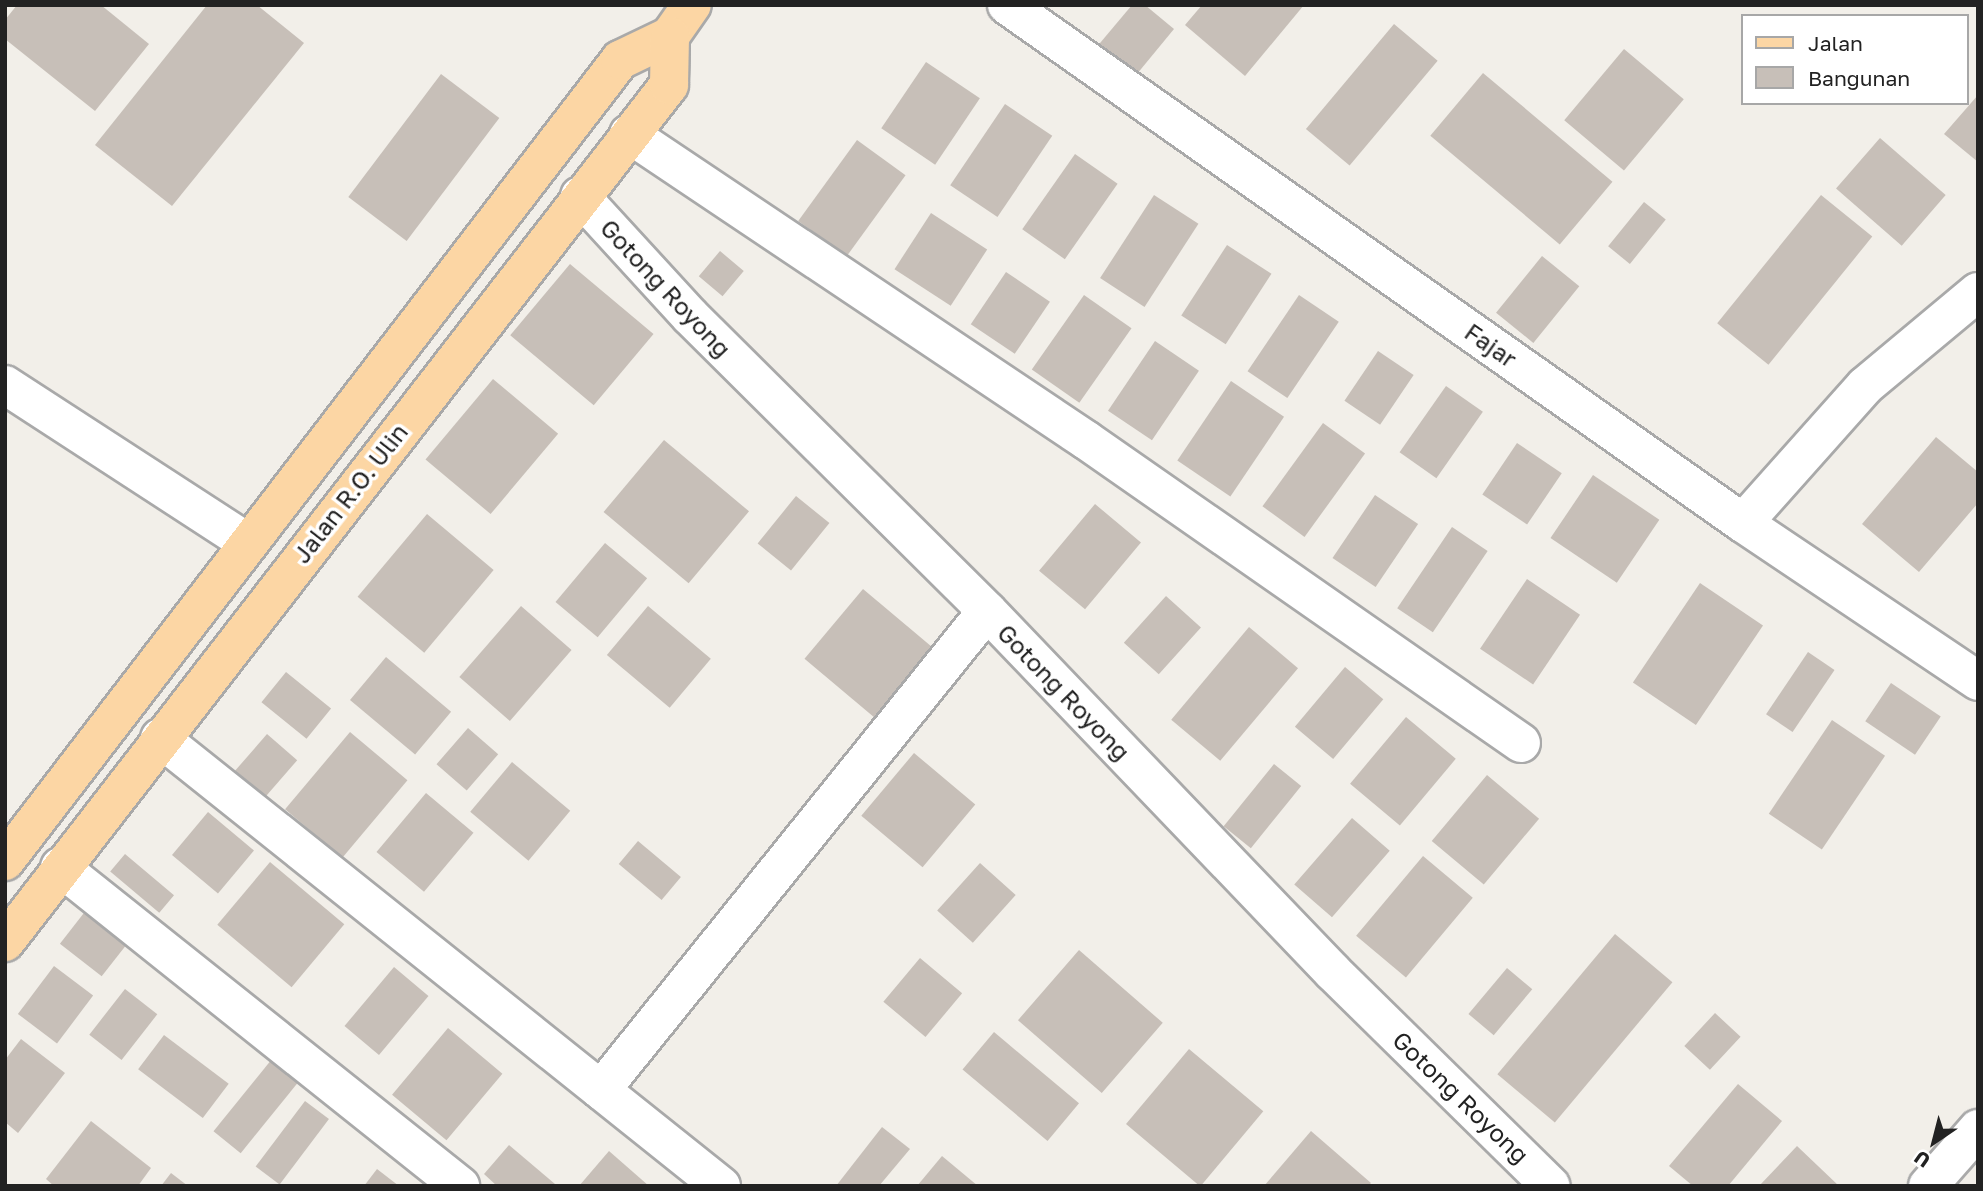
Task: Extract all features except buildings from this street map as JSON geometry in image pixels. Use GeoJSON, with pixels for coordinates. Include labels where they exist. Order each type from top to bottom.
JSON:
{"type":"FeatureCollection","features":[{"type":"Feature","properties":{"kind":"main road","name":"Jalan R.O. Ulin"},"geometry":{"type":"LineString","coordinates":[[5,942],[60,867],[452,361],[669,85],[681,15]]}},
{"type":"Feature","properties":{"kind":"main road","name":"Jalan R.O. Ulin"},"geometry":{"type":"LineString","coordinates":[[5,861],[247,542],[620,60],[681,15]]}},
{"type":"Feature","properties":{"kind":"main road"},"geometry":{"type":"LineString","coordinates":[[412,330],[452,361]]}},
{"type":"Feature","properties":{"kind":"street","name":"Fajar"},"geometry":{"type":"LineString","coordinates":[[1007,5],[1743,523],[1978,681]]}},
{"type":"Feature","properties":{"kind":"street"},"geometry":{"type":"LineString","coordinates":[[629,134],[1086,440],[1521,743]]}},
{"type":"Feature","properties":{"kind":"street","name":"Gotong Royong"},"geometry":{"type":"LineString","coordinates":[[580,196],[690,316],[987,611],[1333,972],[1551,1186]]}},
{"type":"Feature","properties":{"kind":"street"},"geometry":{"type":"LineString","coordinates":[[1743,523],[1865,386],[1978,292]]}},
{"type":"Feature","properties":{"kind":"street"},"geometry":{"type":"LineString","coordinates":[[5,385],[247,542]]}},
{"type":"Feature","properties":{"kind":"street"},"geometry":{"type":"LineString","coordinates":[[601,1090],[987,611]]}},
{"type":"Feature","properties":{"kind":"street"},"geometry":{"type":"LineString","coordinates":[[160,738],[721,1186]]}},
{"type":"Feature","properties":{"kind":"street"},"geometry":{"type":"LineString","coordinates":[[60,867],[460,1186]]}},
{"type":"Feature","properties":{"kind":"street"},"geometry":{"type":"LineString","coordinates":[[1928,1186],[1978,1129]]}}]}
